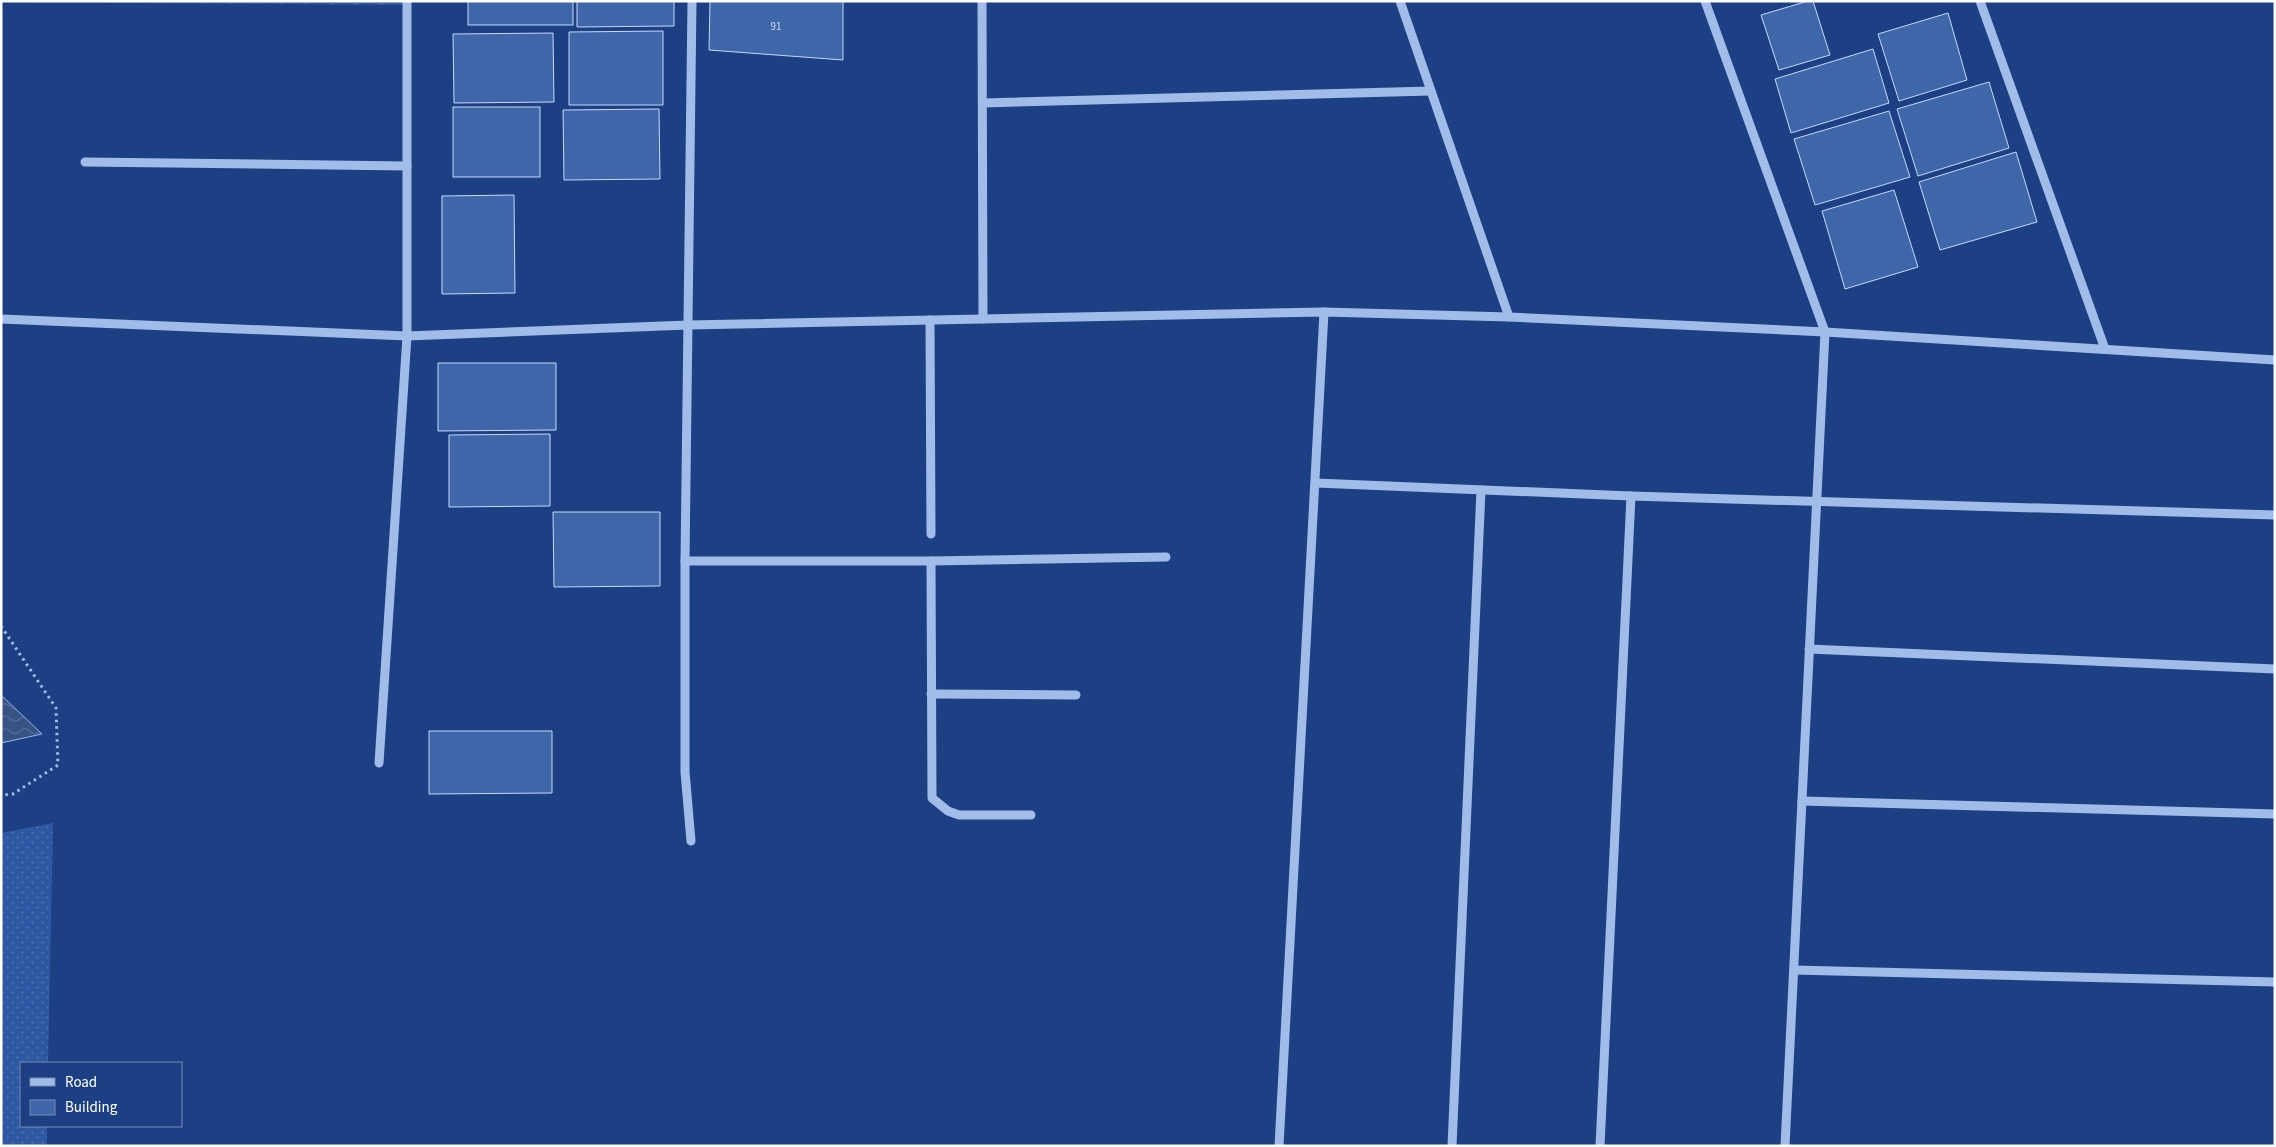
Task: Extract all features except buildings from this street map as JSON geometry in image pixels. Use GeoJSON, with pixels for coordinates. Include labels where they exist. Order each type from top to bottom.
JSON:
{"type":"FeatureCollection","features":[{"type":"Feature","properties":{"kind":"street"},"geometry":{"type":"LineString","coordinates":[[378,763],[407,336],[407,1]]}},
{"type":"Feature","properties":{"kind":"street"},"geometry":{"type":"LineString","coordinates":[[691,841],[685,772],[685,561],[692,1]]}},
{"type":"Feature","properties":{"kind":"street"},"geometry":{"type":"LineString","coordinates":[[982,1],[984,319]]}},
{"type":"Feature","properties":{"kind":"street"},"geometry":{"type":"LineString","coordinates":[[1400,1],[1509,317]]}},
{"type":"Feature","properties":{"kind":"street"},"geometry":{"type":"LineString","coordinates":[[1705,1],[1825,332],[1785,1146]]}},
{"type":"Feature","properties":{"kind":"street"},"geometry":{"type":"LineString","coordinates":[[1980,1],[2105,349]]}},
{"type":"Feature","properties":{"kind":"street"},"geometry":{"type":"LineString","coordinates":[[983,103],[1431,91]]}},
{"type":"Feature","properties":{"kind":"street"},"geometry":{"type":"LineString","coordinates":[[85,162],[407,166]]}},
{"type":"Feature","properties":{"kind":"street"},"geometry":{"type":"LineString","coordinates":[[1,319],[407,336],[688,325],[1324,312],[1509,317],[1825,332],[2275,360]]}},
{"type":"Feature","properties":{"kind":"street"},"geometry":{"type":"LineString","coordinates":[[1279,1146],[1324,312]]}},
{"type":"Feature","properties":{"kind":"street"},"geometry":{"type":"LineString","coordinates":[[930,320],[931,534]]}},
{"type":"Feature","properties":{"kind":"street"},"geometry":{"type":"LineString","coordinates":[[1316,483],[1631,496],[2275,515]]}},
{"type":"Feature","properties":{"kind":"street"},"geometry":{"type":"LineString","coordinates":[[1452,1146],[1481,490]]}},
{"type":"Feature","properties":{"kind":"street"},"geometry":{"type":"LineString","coordinates":[[1600,1146],[1631,496]]}},
{"type":"Feature","properties":{"kind":"street"},"geometry":{"type":"LineString","coordinates":[[685,561],[931,561],[1166,557]]}},
{"type":"Feature","properties":{"kind":"street"},"geometry":{"type":"LineString","coordinates":[[931,561],[932,798],[948,811],[959,815],[1031,815]]}},
{"type":"Feature","properties":{"kind":"street"},"geometry":{"type":"LineString","coordinates":[[1809,649],[2275,669]]}},
{"type":"Feature","properties":{"kind":"street"},"geometry":{"type":"LineString","coordinates":[[931,694],[1076,695]]}},
{"type":"Feature","properties":{"kind":"street"},"geometry":{"type":"LineString","coordinates":[[1802,801],[2275,814]]}},
{"type":"Feature","properties":{"kind":"street"},"geometry":{"type":"LineString","coordinates":[[1794,970],[2275,982]]}},
{"type":"Feature","properties":{"kind":"path"},"geometry":{"type":"LineString","coordinates":[[1,626],[56,708],[58,765],[13,794],[1,795]]}},
{"type":"Feature","properties":{"kind":"green space"},"geometry":{"type":"Polygon","coordinates":[[[1,1],[407,1],[407,5],[1,2],[1,1]]]}},
{"type":"Feature","properties":{"kind":"green space"},"geometry":{"type":"Polygon","coordinates":[[[53,823],[48,1062],[20,1062],[20,1127],[47,1127],[47,1146],[1,1146],[1,833],[53,823]]]}},
{"type":"Feature","properties":{"kind":"water"},"geometry":{"type":"Polygon","coordinates":[[[1,695],[42,734],[1,743],[1,695]]]}}]}
